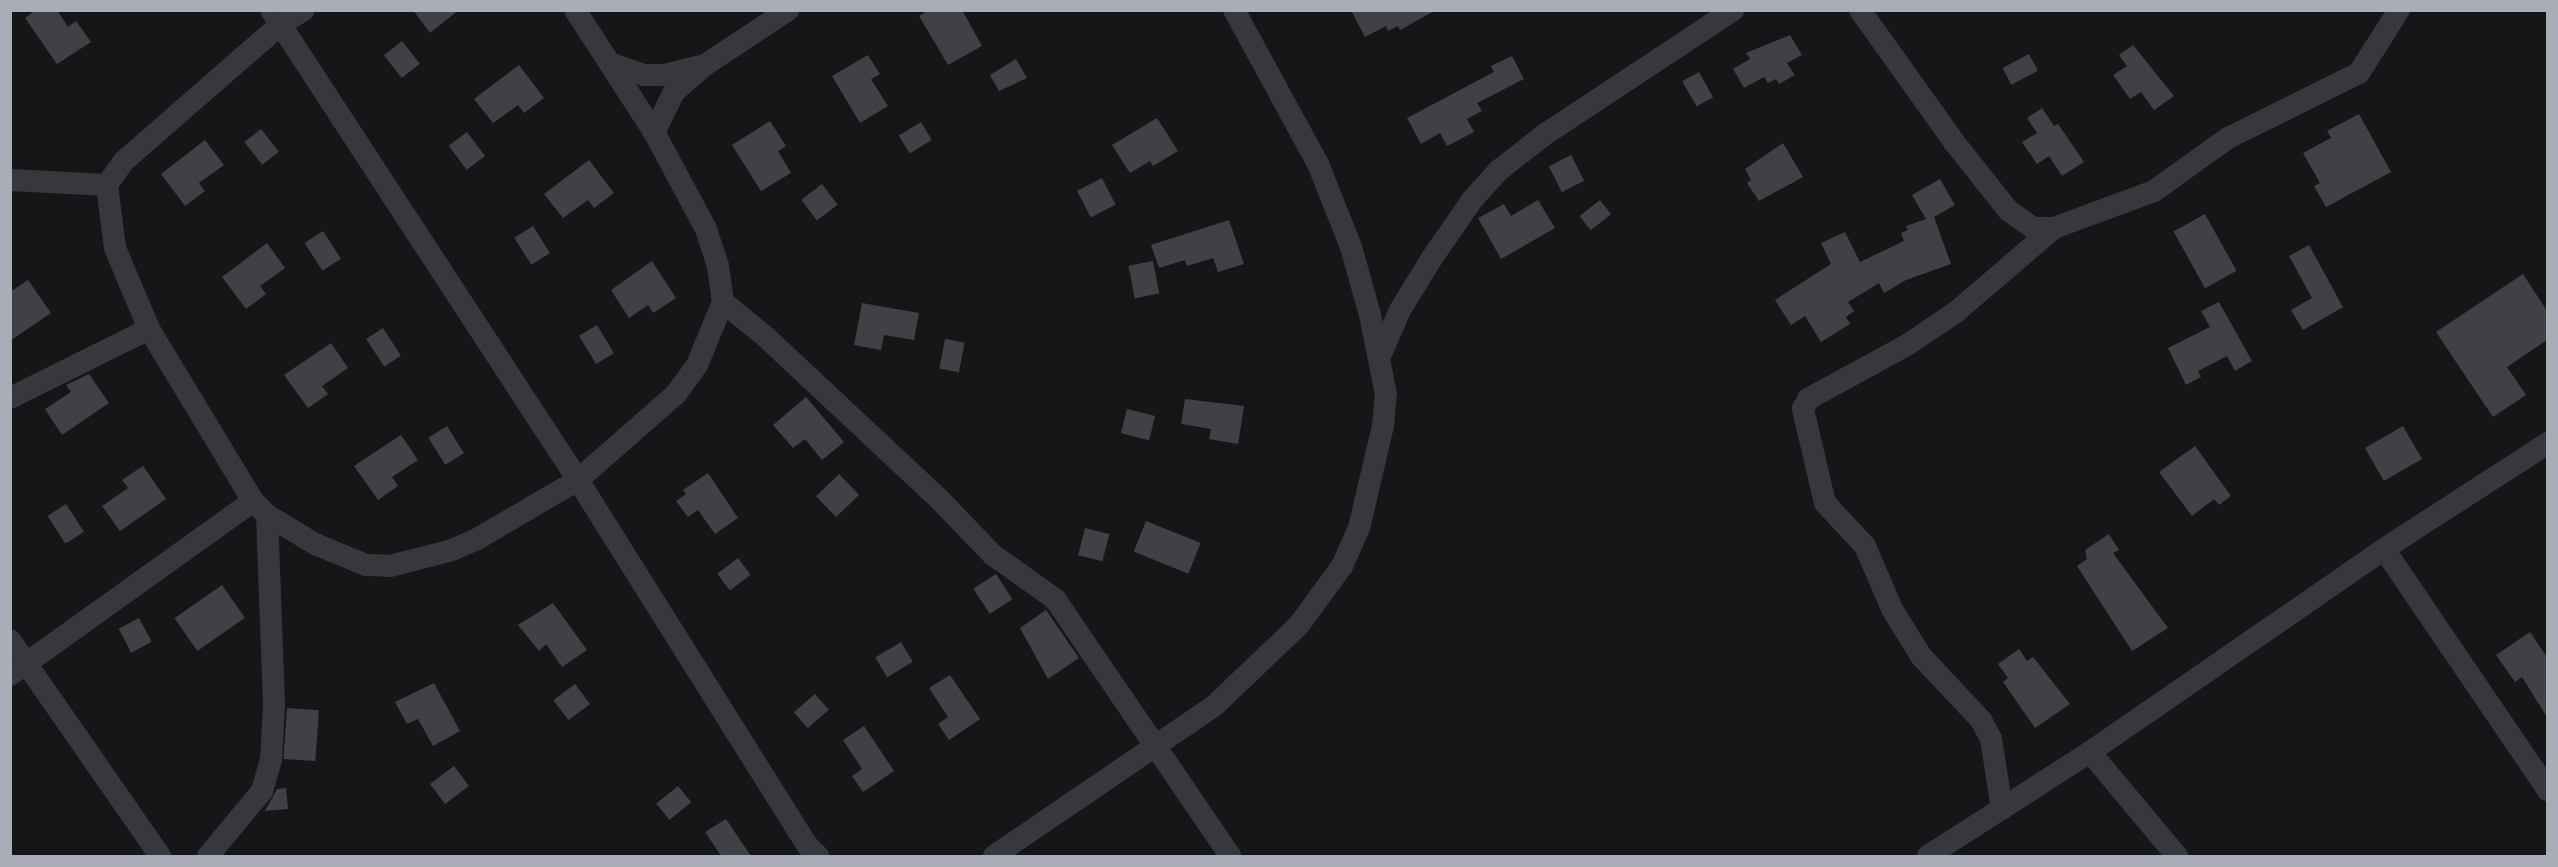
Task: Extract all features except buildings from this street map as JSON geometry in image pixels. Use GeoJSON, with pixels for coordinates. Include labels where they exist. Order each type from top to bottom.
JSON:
{"type":"FeatureCollection","features":[{"type":"Feature","properties":{"kind":"street"},"geometry":{"type":"LineString","coordinates":[[208,856],[262,791],[271,760],[274,705],[260,508],[149,329],[115,248],[107,185],[124,161],[276,18],[304,10]]}},
{"type":"Feature","properties":{"kind":"street"},"geometry":{"type":"LineString","coordinates":[[260,508],[343,556],[366,565],[390,566],[477,539],[578,480],[676,394],[697,365],[723,302],[718,266],[706,229],[654,132],[575,10]]}},
{"type":"Feature","properties":{"kind":"street"},"geometry":{"type":"LineString","coordinates":[[654,132],[674,92],[705,65],[788,10]]}},
{"type":"Feature","properties":{"kind":"street"},"geometry":{"type":"LineString","coordinates":[[994,856],[1214,706],[1299,625],[1342,566],[1359,528],[1383,426],[1386,394],[1380,356],[1351,247],[1318,165],[1234,10]]}},
{"type":"Feature","properties":{"kind":"street"},"geometry":{"type":"LineString","coordinates":[[1380,356],[1400,310],[1432,258],[1472,200],[1498,171],[1544,135],[1733,10]]}},
{"type":"Feature","properties":{"kind":"street"},"geometry":{"type":"LineString","coordinates":[[1860,10],[1954,142],[2008,210],[2033,228],[2055,228]]}},
{"type":"Feature","properties":{"kind":"street"},"geometry":{"type":"LineString","coordinates":[[2002,809],[1991,740],[1981,720],[1921,656],[1892,609],[1865,546],[1825,503],[1803,409],[1808,399],[1907,345],[1956,312],[2055,228],[2154,191],[2228,138],[2359,73],[2399,10]]}},
{"type":"Feature","properties":{"kind":"street"},"geometry":{"type":"LineString","coordinates":[[276,18],[578,480],[807,845],[818,856]]}},
{"type":"Feature","properties":{"kind":"street"},"geometry":{"type":"LineString","coordinates":[[612,64],[645,75],[664,75],[705,65]]}},
{"type":"Feature","properties":{"kind":"street"},"geometry":{"type":"LineString","coordinates":[[10,180],[107,185]]}},
{"type":"Feature","properties":{"kind":"street"},"geometry":{"type":"LineString","coordinates":[[723,302],[767,338],[933,493],[993,555],[1055,599],[1230,856]]}},
{"type":"Feature","properties":{"kind":"street"},"geometry":{"type":"LineString","coordinates":[[10,398],[149,329]]}},
{"type":"Feature","properties":{"kind":"street"},"geometry":{"type":"LineString","coordinates":[[1928,856],[2090,752],[2384,549],[2547,443]]}},
{"type":"Feature","properties":{"kind":"street"},"geometry":{"type":"LineString","coordinates":[[19,670],[260,508]]}},
{"type":"Feature","properties":{"kind":"street"},"geometry":{"type":"LineString","coordinates":[[2384,549],[2547,790]]}},
{"type":"Feature","properties":{"kind":"street"},"geometry":{"type":"LineString","coordinates":[[10,640],[19,670],[160,856]]}},
{"type":"Feature","properties":{"kind":"street"},"geometry":{"type":"LineString","coordinates":[[2090,752],[2177,856]]}}]}
